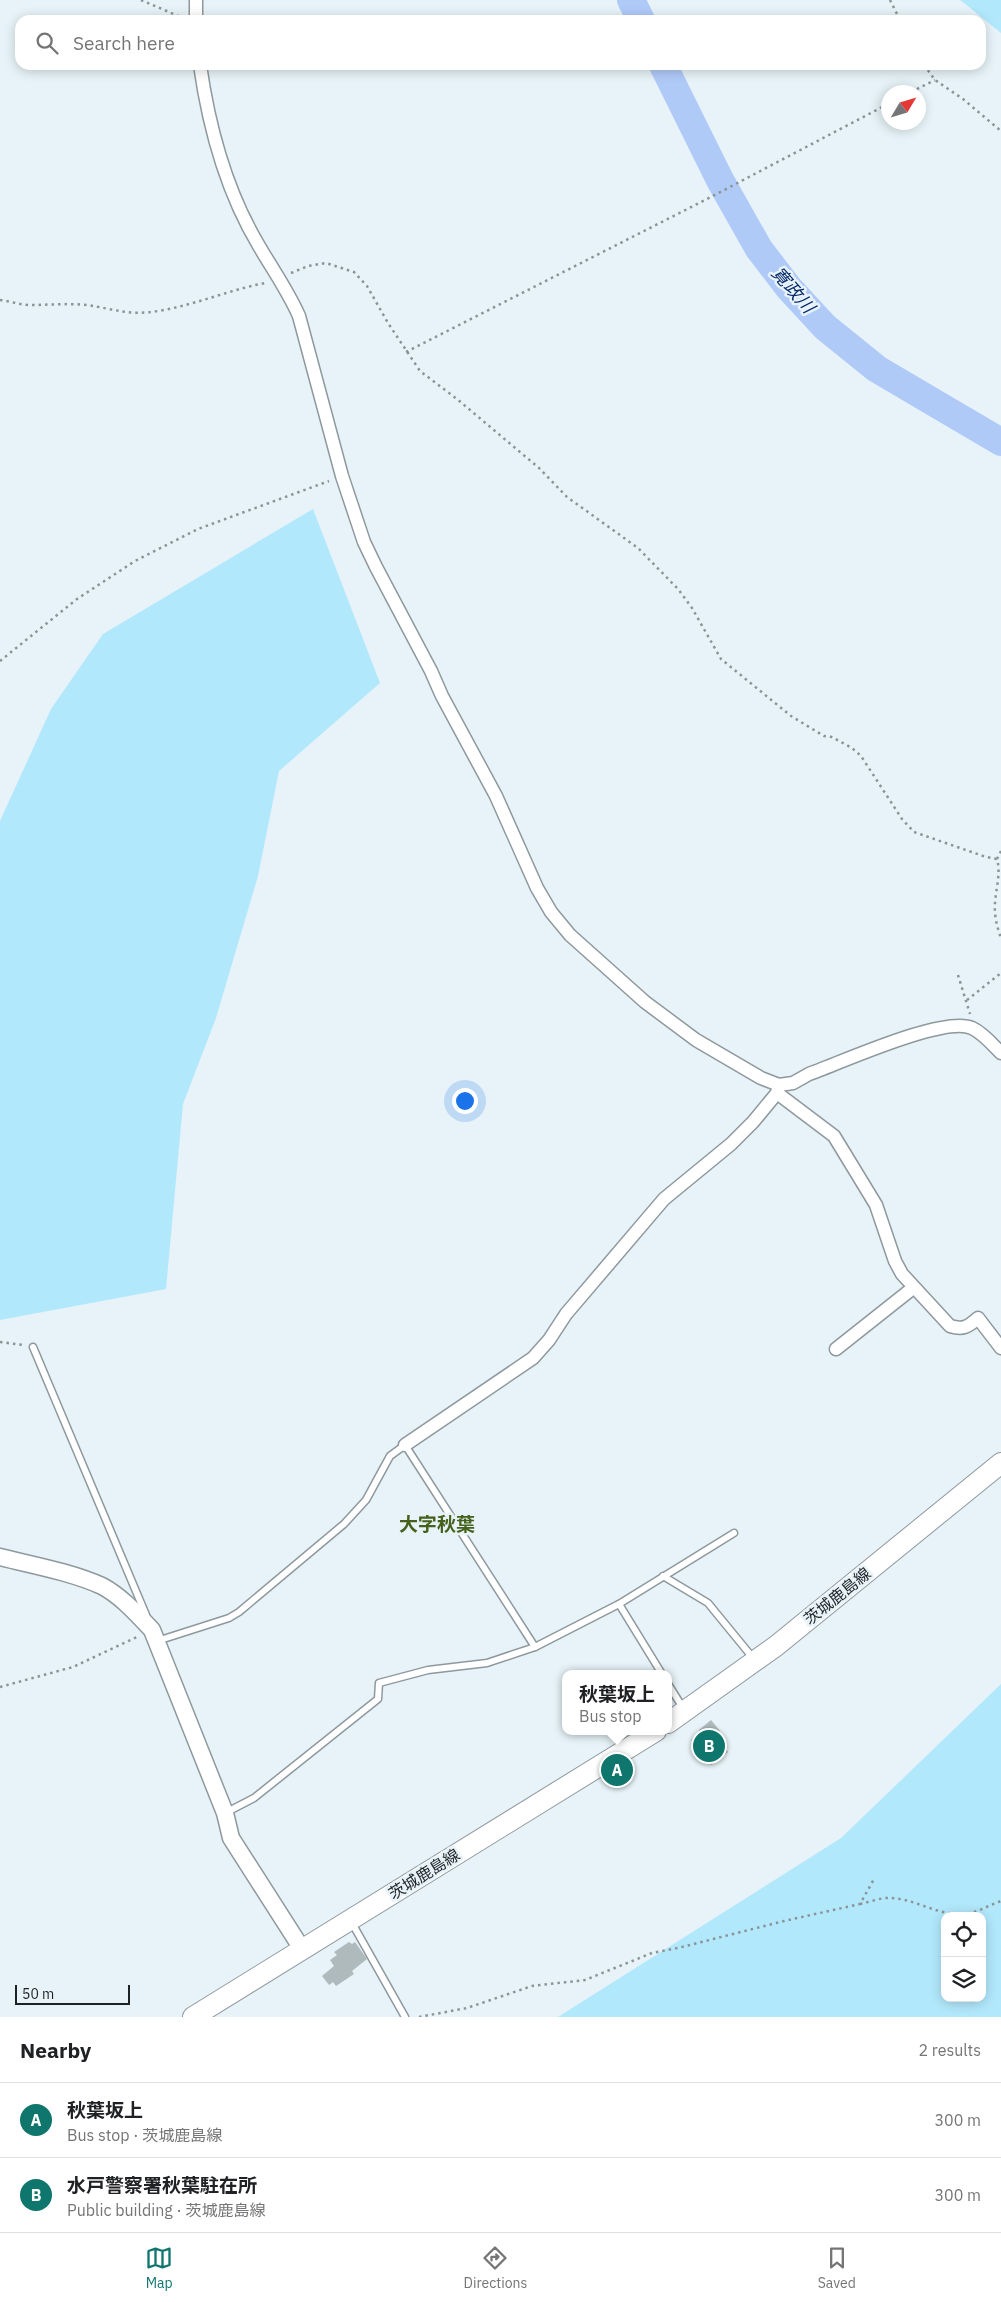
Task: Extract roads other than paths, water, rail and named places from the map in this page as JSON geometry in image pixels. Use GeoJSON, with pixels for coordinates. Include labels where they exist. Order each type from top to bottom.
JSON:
{"type":"FeatureCollection","features":[{"type":"Feature","properties":{"kind":"main road","name":"茨城鹿島線"},"geometry":{"type":"LineString","coordinates":[[672,1721],[756,1661],[1001,1463]]}},
{"type":"Feature","properties":{"kind":"main road","name":"茨城鹿島線"},"geometry":{"type":"LineString","coordinates":[[193,2017],[650,1735]]}},
{"type":"Feature","properties":{"kind":"street"},"geometry":{"type":"LineString","coordinates":[[196,0],[196,15]]}},
{"type":"Feature","properties":{"kind":"street"},"geometry":{"type":"LineString","coordinates":[[201,70],[217,148],[226,176],[259,246],[280,278],[299,316],[342,476],[364,542],[442,696],[496,796],[537,888],[551,912],[570,935],[666,1019],[778,1089],[834,1136],[876,1204],[895,1261],[913,1288],[950,1326],[968,1328],[978,1318],[1001,1348]]}},
{"type":"Feature","properties":{"kind":"street"},"geometry":{"type":"LineString","coordinates":[[405,1445],[533,1358],[572,1307],[664,1199],[731,1144],[753,1122],[778,1089],[809,1074],[914,1034],[936,1029],[960,1026],[972,1028],[1001,1053]]}},
{"type":"Feature","properties":{"kind":"street"},"geometry":{"type":"LineString","coordinates":[[836,1349],[913,1288]]}},
{"type":"Feature","properties":{"kind":"street"},"geometry":{"type":"LineString","coordinates":[[0,1557],[102,1586],[131,1608],[154,1635],[226,1813],[231,1838],[302,1950]]}},
{"type":"Feature","properties":{"kind":"lane"},"geometry":{"type":"LineString","coordinates":[[33,1347],[154,1635],[229,1618],[239,1612],[344,1524],[366,1500],[390,1456],[405,1445],[536,1647]]}},
{"type":"Feature","properties":{"kind":"lane"},"geometry":{"type":"LineString","coordinates":[[226,1813],[254,1798],[378,1699],[379,1683],[428,1670],[488,1663],[536,1647],[619,1604],[734,1533]]}},
{"type":"Feature","properties":{"kind":"lane"},"geometry":{"type":"LineString","coordinates":[[663,1576],[708,1604],[756,1661]]}},
{"type":"Feature","properties":{"kind":"lane"},"geometry":{"type":"LineString","coordinates":[[619,1604],[660,1670]]}},
{"type":"Feature","properties":{"kind":"lane"},"geometry":{"type":"LineString","coordinates":[[672,1690],[686,1712]]}},
{"type":"Feature","properties":{"kind":"lane"},"geometry":{"type":"LineString","coordinates":[[351,1919],[405,2017]]}},
{"type":"Feature","properties":{"kind":"waterway","name":"寛政川"},"geometry":{"type":"LineString","coordinates":[[631,0],[638,15]]}},
{"type":"Feature","properties":{"kind":"waterway","name":"寛政川"},"geometry":{"type":"LineString","coordinates":[[665,70],[720,180],[759,249],[789,288],[825,327],[877,369],[1001,442]]}},
{"type":"Feature","properties":{"kind":"place","name":"水戸警察署秋葉駐在所"},"geometry":{"type":"Point","coordinates":[709,1746]}},
{"type":"Feature","properties":{"kind":"place","name":"秋葉坂上"},"geometry":{"type":"Point","coordinates":[617,1770]}},
{"type":"Feature","properties":{"kind":"district","name":"大字秋葉"},"geometry":{"type":"Point","coordinates":[437,1524]}}]}
